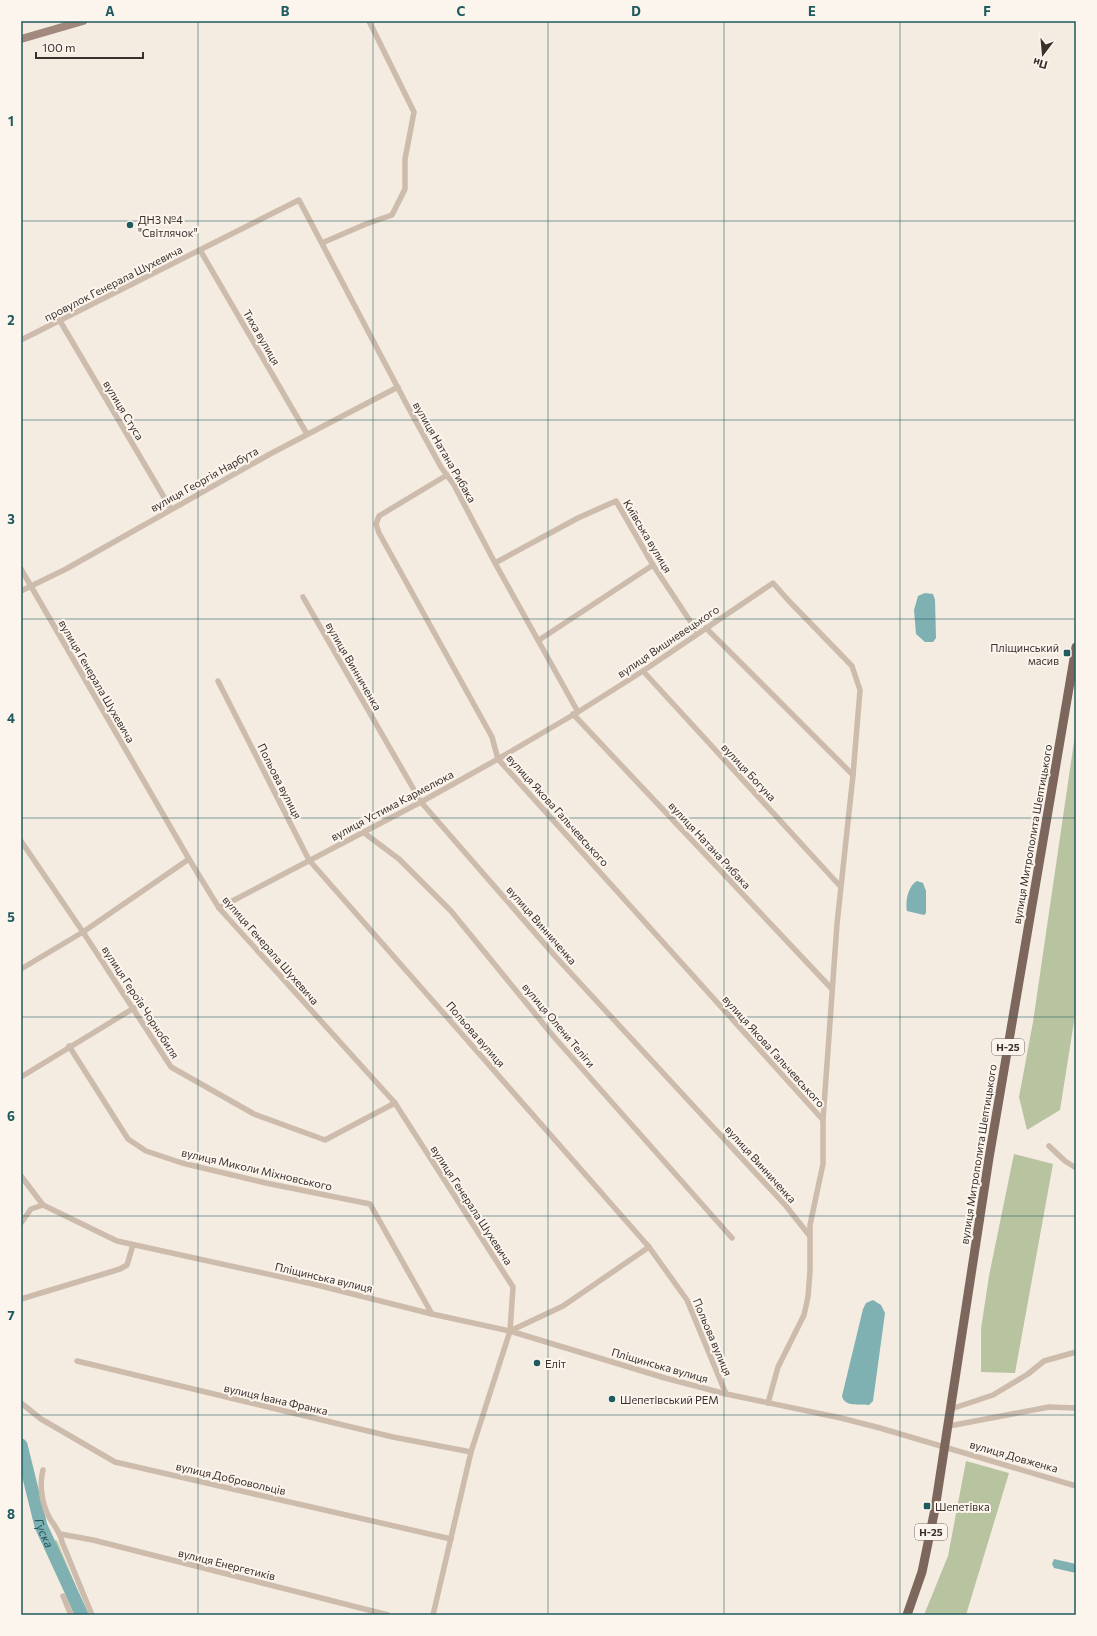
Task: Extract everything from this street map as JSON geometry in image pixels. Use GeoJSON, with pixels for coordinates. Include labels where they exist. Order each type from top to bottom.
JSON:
{"type":"FeatureCollection","features":[{"type":"Feature","properties":{"kind":"main road"},"geometry":{"type":"LineString","coordinates":[[21,39],[82,21]]}},
{"type":"Feature","properties":{"kind":"main road","name":"вулиця Митрополита Шептицького"},"geometry":{"type":"LineString","coordinates":[[907,1615],[922,1572],[936,1509],[989,1158],[1076,647]]}},
{"type":"Feature","properties":{"kind":"street"},"geometry":{"type":"LineString","coordinates":[[322,243],[366,224],[392,215],[405,189],[405,159],[414,112],[369,21]]}},
{"type":"Feature","properties":{"kind":"street","name":"вулиця Натана Рибака"},"geometry":{"type":"LineString","coordinates":[[299,200],[441,467],[467,509],[495,564],[539,640],[578,712]]}},
{"type":"Feature","properties":{"kind":"street","name":"провулок Генерала Шухевича"},"geometry":{"type":"LineString","coordinates":[[21,340],[299,200]]}},
{"type":"Feature","properties":{"kind":"street","name":"Тиха вулиця"},"geometry":{"type":"LineString","coordinates":[[200,250],[307,434]]}},
{"type":"Feature","properties":{"kind":"street","name":"вулиця Стуса"},"geometry":{"type":"LineString","coordinates":[[60,321],[171,509]]}},
{"type":"Feature","properties":{"kind":"street","name":"вулиця Георгія Нарбута"},"geometry":{"type":"LineString","coordinates":[[21,590],[66,569],[307,434],[398,387]]}},
{"type":"Feature","properties":{"kind":"street","name":"вулиця Якова Гальчевського"},"geometry":{"type":"LineString","coordinates":[[447,475],[379,516],[377,520],[377,528],[492,738],[498,759],[823,1120]]}},
{"type":"Feature","properties":{"kind":"street","name":"Київська вулиця"},"geometry":{"type":"LineString","coordinates":[[495,564],[578,518],[616,501],[653,565],[698,633]]}},
{"type":"Feature","properties":{"kind":"street"},"geometry":{"type":"LineString","coordinates":[[539,640],[653,565]]}},
{"type":"Feature","properties":{"kind":"street","name":"вулиця Генерала Шухевича"},"geometry":{"type":"LineString","coordinates":[[21,569],[219,908],[395,1103],[513,1287],[510,1331]]}},
{"type":"Feature","properties":{"kind":"street","name":"вулиця Вишневецького"},"geometry":{"type":"LineString","coordinates":[[572,714],[578,712],[643,671],[773,583],[852,666],[860,690],[853,776]]}},
{"type":"Feature","properties":{"kind":"street","name":"вулиця Винниченка"},"geometry":{"type":"LineString","coordinates":[[303,597],[421,802],[555,956],[786,1206],[809,1235]]}},
{"type":"Feature","properties":{"kind":"street"},"geometry":{"type":"LineString","coordinates":[[706,628],[853,776],[840,886],[832,989],[823,1120],[823,1164],[811,1218],[809,1235],[810,1270],[806,1306],[800,1324],[782,1357],[768,1403]]}},
{"type":"Feature","properties":{"kind":"street","name":"вулиця Богуна"},"geometry":{"type":"LineString","coordinates":[[643,671],[840,886]]}},
{"type":"Feature","properties":{"kind":"street","name":"Польова вулиця"},"geometry":{"type":"LineString","coordinates":[[218,681],[309,860],[650,1247],[687,1300],[726,1394]]}},
{"type":"Feature","properties":{"kind":"street","name":"вулиця Натана Рибака"},"geometry":{"type":"LineString","coordinates":[[572,714],[832,989]]}},
{"type":"Feature","properties":{"kind":"street","name":"вулиця Устима Кармелюка"},"geometry":{"type":"LineString","coordinates":[[219,908],[421,802],[498,759],[572,714]]}},
{"type":"Feature","properties":{"kind":"street","name":"вулиця Олени Теліги"},"geometry":{"type":"LineString","coordinates":[[363,832],[399,859],[451,911],[554,1037],[732,1238]]}},
{"type":"Feature","properties":{"kind":"street","name":"вулиця Героїв Чорнобиля"},"geometry":{"type":"LineString","coordinates":[[21,841],[134,1008],[171,1067],[254,1114],[325,1140],[395,1103]]}},
{"type":"Feature","properties":{"kind":"street"},"geometry":{"type":"LineString","coordinates":[[21,969],[83,932],[189,859]]}},
{"type":"Feature","properties":{"kind":"street"},"geometry":{"type":"LineString","coordinates":[[21,1077],[134,1008]]}},
{"type":"Feature","properties":{"kind":"street","name":"вулиця Миколи Міхновського"},"geometry":{"type":"LineString","coordinates":[[70,1046],[128,1139],[146,1151],[182,1163],[266,1183],[370,1204],[432,1314]]}},
{"type":"Feature","properties":{"kind":"street"},"geometry":{"type":"LineString","coordinates":[[1049,1146],[1065,1161],[1076,1168]]}},
{"type":"Feature","properties":{"kind":"street","name":"Пліщинська вулиця"},"geometry":{"type":"LineString","coordinates":[[21,1176],[43,1205],[117,1242],[314,1284],[432,1314],[510,1331],[665,1378],[726,1394],[841,1418],[945,1447]]}},
{"type":"Feature","properties":{"kind":"street"},"geometry":{"type":"LineString","coordinates":[[21,1223],[31,1209],[43,1205]]}},
{"type":"Feature","properties":{"kind":"street"},"geometry":{"type":"LineString","coordinates":[[21,1299],[120,1269],[127,1265],[133,1245]]}},
{"type":"Feature","properties":{"kind":"street"},"geometry":{"type":"LineString","coordinates":[[432,1615],[471,1452],[510,1331],[563,1306],[650,1247]]}},
{"type":"Feature","properties":{"kind":"street"},"geometry":{"type":"LineString","coordinates":[[951,1409],[993,1394],[1028,1374],[1044,1361],[1076,1352]]}},
{"type":"Feature","properties":{"kind":"street","name":"вулиця Івана Франка"},"geometry":{"type":"LineString","coordinates":[[77,1361],[392,1436],[471,1452]]}},
{"type":"Feature","properties":{"kind":"street","name":"вулиця Добровольців"},"geometry":{"type":"LineString","coordinates":[[21,1402],[41,1419],[115,1462],[451,1539]]}},
{"type":"Feature","properties":{"kind":"street"},"geometry":{"type":"LineString","coordinates":[[949,1426],[1049,1408],[1076,1408]]}},
{"type":"Feature","properties":{"kind":"street","name":"вулиця Довженка"},"geometry":{"type":"LineString","coordinates":[[945,1447],[1076,1486]]}},
{"type":"Feature","properties":{"kind":"street"},"geometry":{"type":"LineString","coordinates":[[43,1470],[42,1501],[49,1517],[60,1534],[92,1615]]}},
{"type":"Feature","properties":{"kind":"street","name":"вулиця Енергетиків"},"geometry":{"type":"LineString","coordinates":[[60,1534],[93,1540],[388,1615]]}},
{"type":"Feature","properties":{"kind":"street"},"geometry":{"type":"LineString","coordinates":[[63,1596],[70,1615]]}},
{"type":"Feature","properties":{"kind":"green space"},"geometry":{"type":"Polygon","coordinates":[[[1076,728],[1076,1009],[1060,1110],[1027,1130],[1019,1097],[1033,1022],[1076,728]]]}},
{"type":"Feature","properties":{"kind":"green space"},"geometry":{"type":"Polygon","coordinates":[[[1014,1154],[1053,1164],[1015,1373],[981,1372],[981,1329],[989,1276],[1014,1154]]]}},
{"type":"Feature","properties":{"kind":"green space"},"geometry":{"type":"Polygon","coordinates":[[[966,1461],[1009,1473],[966,1615],[924,1615],[948,1556],[966,1461]]]}},
{"type":"Feature","properties":{"kind":"green space"},"geometry":{"type":"Polygon","coordinates":[[[40,1534],[57,1541],[88,1615],[74,1615],[40,1534]]]}},
{"type":"Feature","properties":{"kind":"water"},"geometry":{"type":"Polygon","coordinates":[[[925,593],[933,594],[935,600],[936,638],[933,642],[925,642],[916,634],[914,610],[918,596],[925,593]]]}},
{"type":"Feature","properties":{"kind":"water"},"geometry":{"type":"Polygon","coordinates":[[[917,881],[923,883],[926,891],[926,913],[924,915],[907,911],[906,903],[909,890],[917,881]]]}},
{"type":"Feature","properties":{"kind":"water"},"geometry":{"type":"Polygon","coordinates":[[[873,1300],[881,1305],[885,1313],[873,1401],[869,1405],[853,1404],[843,1400],[842,1396],[863,1309],[866,1303],[873,1300]]]}},
{"type":"Feature","properties":{"kind":"water"},"geometry":{"type":"Polygon","coordinates":[[[1054,1559],[1076,1564],[1076,1573],[1054,1568],[1052,1564],[1054,1559]]]}},
{"type":"Feature","properties":{"kind":"waterway","name":"Гуска"},"geometry":{"type":"LineString","coordinates":[[21,1445],[41,1526],[82,1615]]}},
{"type":"Feature","properties":{"kind":"place","name":"ДНЗ №4 \"Світлячок\""},"geometry":{"type":"Point","coordinates":[130,225]}},
{"type":"Feature","properties":{"kind":"place","name":"Пліщинський масив"},"geometry":{"type":"Point","coordinates":[1067,653]}},
{"type":"Feature","properties":{"kind":"place","name":"Еліт"},"geometry":{"type":"Point","coordinates":[537,1363]}},
{"type":"Feature","properties":{"kind":"place","name":"Шепетівський РЕМ"},"geometry":{"type":"Point","coordinates":[612,1399]}},
{"type":"Feature","properties":{"kind":"place","name":"Шепетівка"},"geometry":{"type":"Point","coordinates":[927,1506]}}]}
